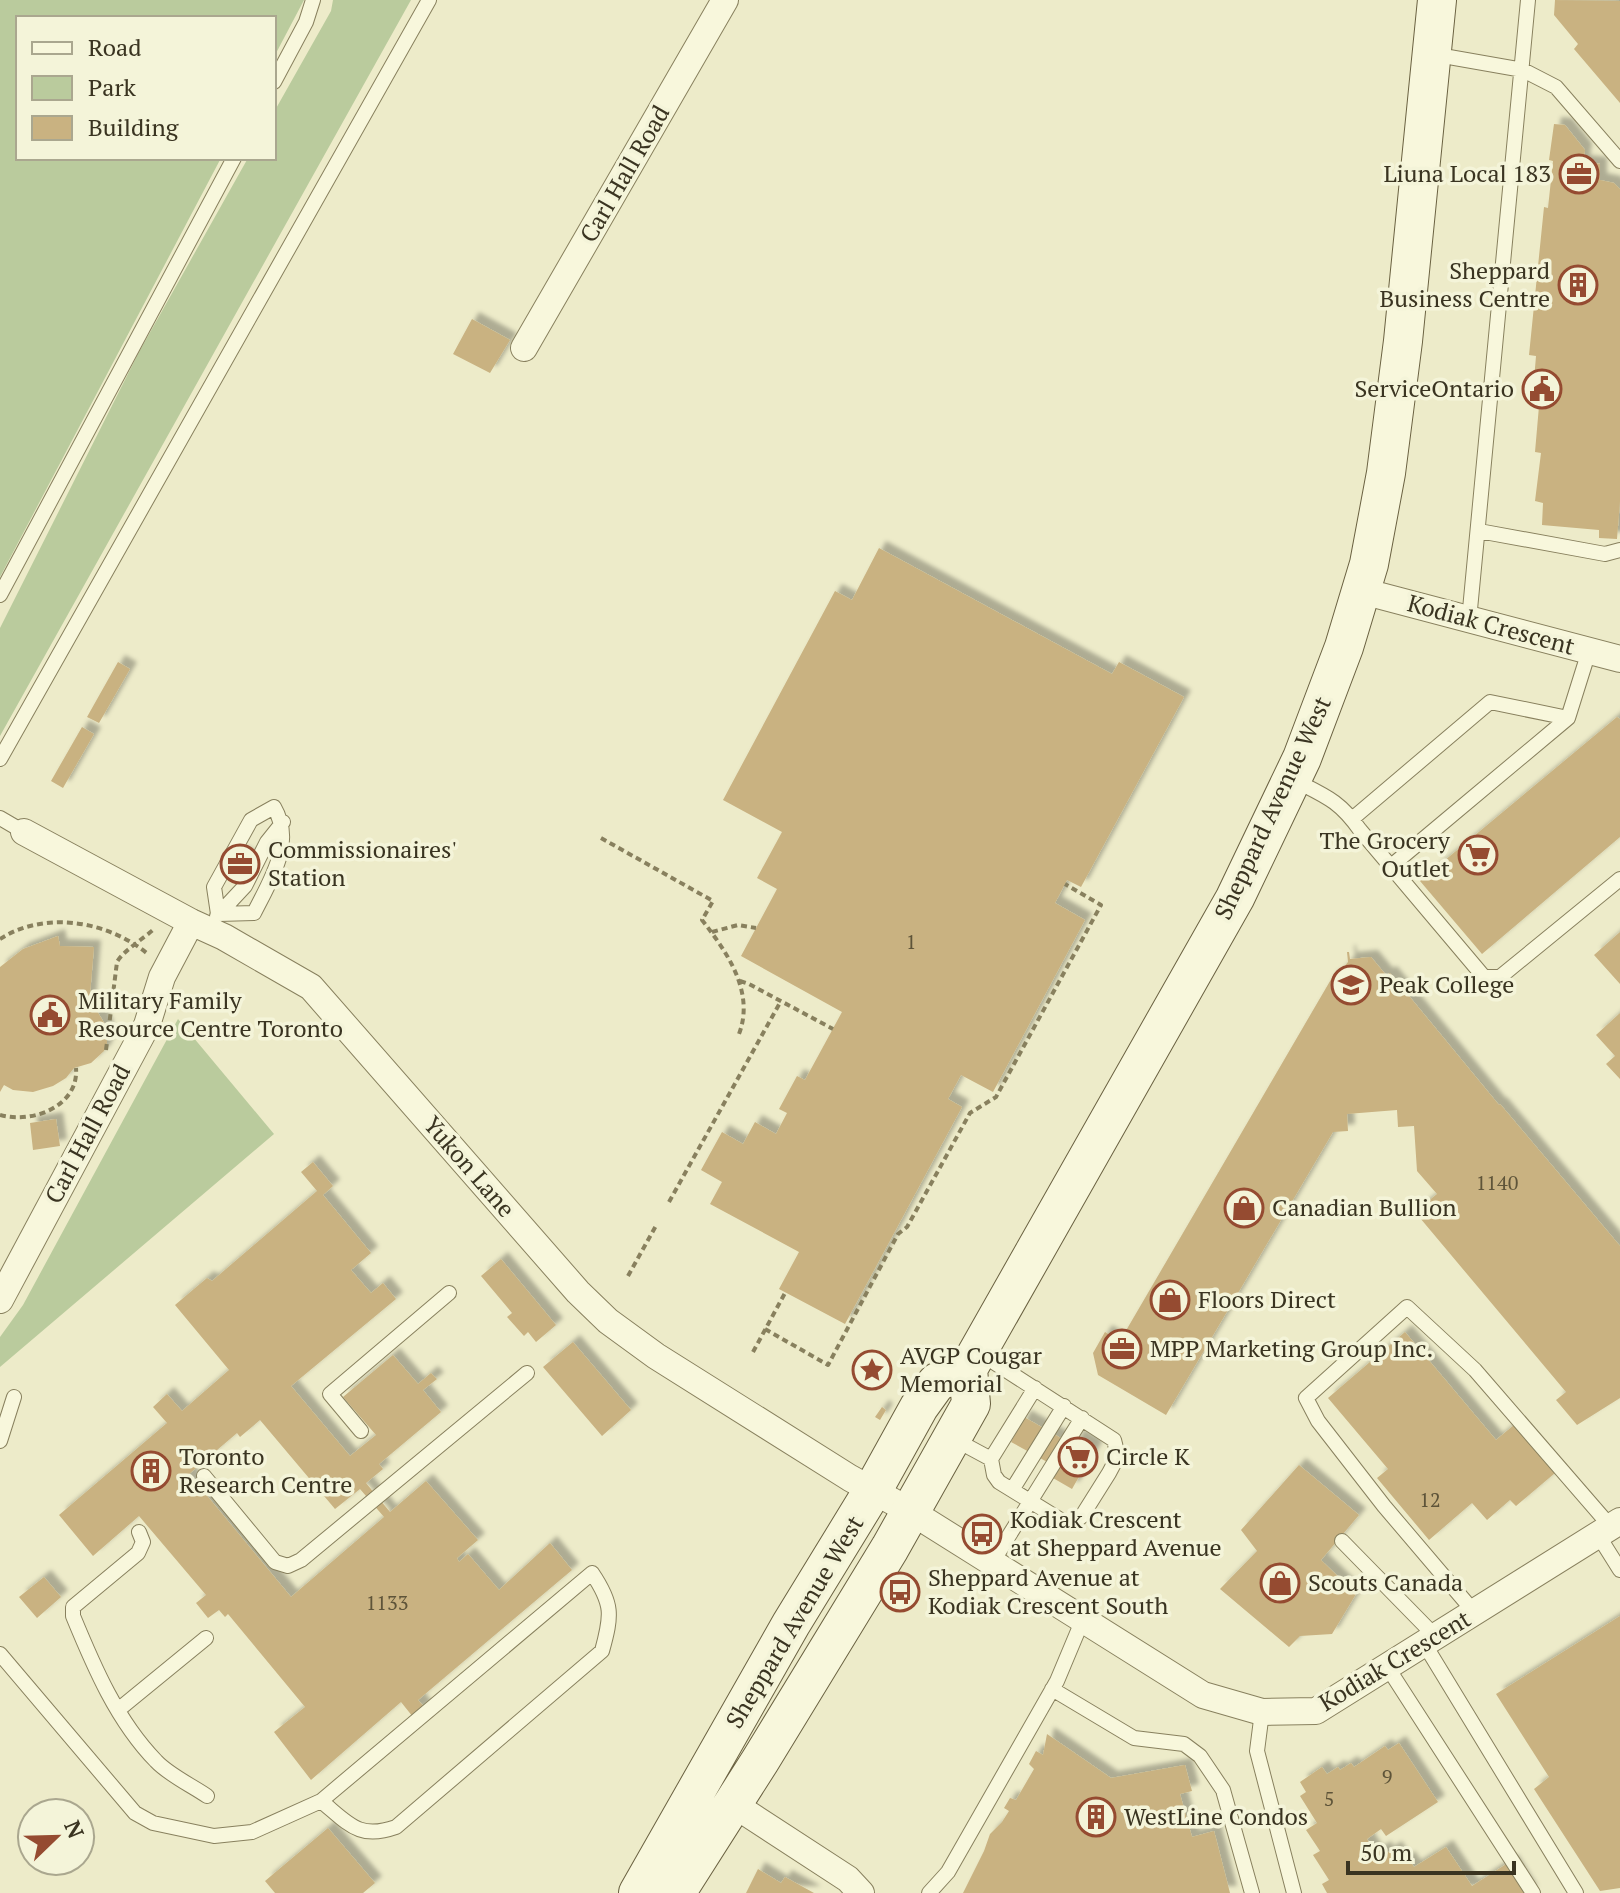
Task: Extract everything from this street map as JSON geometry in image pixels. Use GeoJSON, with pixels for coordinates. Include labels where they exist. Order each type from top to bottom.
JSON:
{"type":"FeatureCollection","features":[{"type":"Feature","properties":{"kind":"main road","name":"Sheppard Avenue West"},"geometry":{"type":"LineString","coordinates":[[676,1893],[910,1511],[971,1404],[973,1361],[1235,898],[1292,779],[1344,647],[1362,591],[1388,460],[1437,0]]}},
{"type":"Feature","properties":{"kind":"main road","name":"Sheppard Avenue West"},"geometry":{"type":"LineString","coordinates":[[638,1893],[919,1407],[937,1382],[973,1361]]}},
{"type":"Feature","properties":{"kind":"street","name":"Carl Hall Road"},"geometry":{"type":"LineString","coordinates":[[524,348],[725,0]]}},
{"type":"Feature","properties":{"kind":"street","name":"Kodiak Crescent"},"geometry":{"type":"LineString","coordinates":[[1362,591],[1620,659]]}},
{"type":"Feature","properties":{"kind":"street","name":"Yukon Lane"},"geometry":{"type":"LineString","coordinates":[[24,832],[206,922],[311,987],[567,1280],[608,1321],[656,1356],[850,1478],[910,1511]]}},
{"type":"Feature","properties":{"kind":"street","name":"Carl Hall Road"},"geometry":{"type":"LineString","coordinates":[[0,1300],[147,1025],[166,970],[206,922]]}},
{"type":"Feature","properties":{"kind":"street","name":"Kodiak Crescent"},"geometry":{"type":"LineString","coordinates":[[910,1511],[1203,1695],[1262,1712],[1316,1711],[1610,1527]]}},
{"type":"Feature","properties":{"kind":"street"},"geometry":{"type":"LineString","coordinates":[[733,1804],[848,1879],[861,1893]]}},
{"type":"Feature","properties":{"kind":"lane"},"geometry":{"type":"LineString","coordinates":[[276,78],[306,22],[313,0]]}},
{"type":"Feature","properties":{"kind":"lane"},"geometry":{"type":"LineString","coordinates":[[0,759],[429,0]]}},
{"type":"Feature","properties":{"kind":"lane"},"geometry":{"type":"LineString","coordinates":[[1469,620],[1528,0]]}},
{"type":"Feature","properties":{"kind":"lane"},"geometry":{"type":"LineString","coordinates":[[1432,54],[1523,70],[1556,87],[1620,161]]}},
{"type":"Feature","properties":{"kind":"lane"},"geometry":{"type":"LineString","coordinates":[[0,595],[233,160]]}},
{"type":"Feature","properties":{"kind":"lane"},"geometry":{"type":"LineString","coordinates":[[1479,531],[1605,554],[1620,550]]}},
{"type":"Feature","properties":{"kind":"lane"},"geometry":{"type":"LineString","coordinates":[[1390,867],[1568,718],[1589,651]]}},
{"type":"Feature","properties":{"kind":"lane"},"geometry":{"type":"LineString","coordinates":[[1352,819],[1490,702],[1568,718]]}},
{"type":"Feature","properties":{"kind":"lane"},"geometry":{"type":"LineString","coordinates":[[1292,779],[1337,802],[1479,974],[1492,979],[1500,977],[1620,879]]}},
{"type":"Feature","properties":{"kind":"lane"},"geometry":{"type":"LineString","coordinates":[[274,807],[283,822],[281,860],[254,913],[206,922],[214,887],[251,820],[274,807]]}},
{"type":"Feature","properties":{"kind":"lane"},"geometry":{"type":"LineString","coordinates":[[0,818],[24,832]]}},
{"type":"Feature","properties":{"kind":"lane"},"geometry":{"type":"LineString","coordinates":[[206,922],[245,886],[267,842],[283,822]]}},
{"type":"Feature","properties":{"kind":"lane"},"geometry":{"type":"LineString","coordinates":[[361,1431],[330,1394],[449,1293]]}},
{"type":"Feature","properties":{"kind":"lane"},"geometry":{"type":"LineString","coordinates":[[1475,1613],[1384,1506],[1318,1421],[1306,1398],[1407,1307],[1475,1370],[1610,1527],[1620,1570]]}},
{"type":"Feature","properties":{"kind":"lane"},"geometry":{"type":"LineString","coordinates":[[973,1361],[1035,1388],[1114,1440],[1118,1456],[1082,1516],[1071,1522],[1064,1522],[1012,1490],[994,1475],[991,1459],[1035,1388]]}},
{"type":"Feature","properties":{"kind":"lane"},"geometry":{"type":"LineString","coordinates":[[204,1476],[275,1562],[288,1566],[301,1560],[527,1373]]}},
{"type":"Feature","properties":{"kind":"lane"},"geometry":{"type":"LineString","coordinates":[[0,1441],[14,1397]]}},
{"type":"Feature","properties":{"kind":"lane"},"geometry":{"type":"LineString","coordinates":[[1012,1490],[1064,1406]]}},
{"type":"Feature","properties":{"kind":"lane"},"geometry":{"type":"LineString","coordinates":[[992,1563],[1082,1418]]}},
{"type":"Feature","properties":{"kind":"lane"},"geometry":{"type":"LineString","coordinates":[[952,1438],[991,1459]]}},
{"type":"Feature","properties":{"kind":"lane"},"geometry":{"type":"LineString","coordinates":[[139,1532],[143,1542],[138,1553],[73,1607],[73,1616],[97,1675],[157,1763],[207,1796]]}},
{"type":"Feature","properties":{"kind":"lane"},"geometry":{"type":"LineString","coordinates":[[1342,1541],[1430,1641],[1576,1893]]}},
{"type":"Feature","properties":{"kind":"lane"},"geometry":{"type":"LineString","coordinates":[[0,1654],[135,1813],[153,1823],[214,1836],[252,1832],[321,1801],[592,1573],[607,1596],[610,1625],[602,1651],[396,1827],[379,1833],[359,1832],[321,1801]]}},
{"type":"Feature","properties":{"kind":"lane"},"geometry":{"type":"LineString","coordinates":[[929,1893],[948,1872],[1052,1689],[1083,1619]]}},
{"type":"Feature","properties":{"kind":"lane"},"geometry":{"type":"LineString","coordinates":[[118,1710],[206,1638]]}},
{"type":"Feature","properties":{"kind":"lane"},"geometry":{"type":"LineString","coordinates":[[1388,1668],[1533,1893]]}},
{"type":"Feature","properties":{"kind":"lane"},"geometry":{"type":"LineString","coordinates":[[1052,1689],[1134,1738],[1184,1744],[1200,1756],[1223,1790],[1252,1893]]}},
{"type":"Feature","properties":{"kind":"lane"},"geometry":{"type":"LineString","coordinates":[[1262,1712],[1257,1751],[1294,1893]]}},
{"type":"Feature","properties":{"kind":"path"},"geometry":{"type":"LineString","coordinates":[[601,838],[713,901],[702,920],[740,981],[743,1024],[739,1034]]}},
{"type":"Feature","properties":{"kind":"path"},"geometry":{"type":"LineString","coordinates":[[765,1329],[828,1365],[898,1234],[907,1227],[970,1113],[996,1097],[1101,905],[1065,884]]}},
{"type":"Feature","properties":{"kind":"path"},"geometry":{"type":"LineString","coordinates":[[0,939],[32,923],[58,921],[118,935],[137,945],[166,970]]}},
{"type":"Feature","properties":{"kind":"path"},"geometry":{"type":"LineString","coordinates":[[711,933],[738,925],[756,928]]}},
{"type":"Feature","properties":{"kind":"path"},"geometry":{"type":"LineString","coordinates":[[103,1059],[110,1031],[117,962],[121,954],[137,945],[156,927]]}},
{"type":"Feature","properties":{"kind":"path"},"geometry":{"type":"LineString","coordinates":[[740,981],[833,1029]]}},
{"type":"Feature","properties":{"kind":"path"},"geometry":{"type":"LineString","coordinates":[[669,1202],[781,1001]]}},
{"type":"Feature","properties":{"kind":"path"},"geometry":{"type":"LineString","coordinates":[[0,1115],[29,1117],[63,1104],[77,1083],[76,1068]]}},
{"type":"Feature","properties":{"kind":"path"},"geometry":{"type":"LineString","coordinates":[[628,1276],[657,1224]]}},
{"type":"Feature","properties":{"kind":"path"},"geometry":{"type":"LineString","coordinates":[[753,1352],[785,1293]]}},
{"type":"Feature","properties":{"kind":"green space"},"geometry":{"type":"Polygon","coordinates":[[[0,0],[304,0],[276,53],[276,16],[16,16],[16,160],[220,160],[0,577],[0,0]]]}},
{"type":"Feature","properties":{"kind":"green space"},"geometry":{"type":"Polygon","coordinates":[[[333,0],[411,0],[0,736],[0,628],[139,352],[247,160],[276,160],[276,108],[331,11],[333,0]]]}},
{"type":"Feature","properties":{"kind":"green space"},"geometry":{"type":"Polygon","coordinates":[[[178,1019],[274,1134],[0,1367],[0,1337],[23,1305],[178,1019]]]}},
{"type":"Feature","properties":{"kind":"building"},"geometry":{"type":"Polygon","coordinates":[[[1555,0],[1620,1],[1620,103],[1574,49],[1578,44],[1554,15],[1555,0]]]}},
{"type":"Feature","properties":{"kind":"building","name":"Sheppard Business Centre"},"geometry":{"type":"Polygon","coordinates":[[[1554,124],[1565,125],[1585,150],[1583,162],[1600,164],[1600,180],[1614,183],[1620,189],[1620,501],[1617,539],[1599,538],[1599,530],[1542,525],[1543,503],[1535,501],[1541,453],[1535,452],[1539,406],[1532,404],[1536,356],[1529,355],[1544,207],[1548,208],[1553,161],[1549,160],[1554,124]]]}},
{"type":"Feature","properties":{"kind":"building"},"geometry":{"type":"Polygon","coordinates":[[[472,319],[510,340],[490,373],[453,354],[472,319]]]}},
{"type":"Feature","properties":{"kind":"building"},"geometry":{"type":"Polygon","coordinates":[[[879,548],[1112,674],[1119,662],[1184,697],[1081,887],[1067,880],[1055,903],[1085,920],[993,1092],[961,1075],[948,1099],[962,1107],[845,1324],[779,1289],[799,1252],[710,1204],[722,1182],[701,1170],[722,1132],[743,1144],[755,1122],[776,1134],[787,1113],[779,1109],[797,1076],[805,1080],[842,1012],[741,956],[777,889],[757,878],[782,832],[723,800],[835,591],[852,600],[879,548]]]}},
{"type":"Feature","properties":{"kind":"building"},"geometry":{"type":"Polygon","coordinates":[[[118,662],[130,669],[99,723],[87,717],[118,662]]]}},
{"type":"Feature","properties":{"kind":"building"},"geometry":{"type":"Polygon","coordinates":[[[1617,717],[1620,719],[1620,837],[1482,954],[1420,881],[1617,717]]]}},
{"type":"Feature","properties":{"kind":"building"},"geometry":{"type":"Polygon","coordinates":[[[82,727],[94,734],[63,788],[51,781],[82,727]]]}},
{"type":"Feature","properties":{"kind":"building","name":"Commissionaires' Station"},"geometry":{"type":"Polygon","coordinates":[[[242,853],[249,858],[240,875],[232,871],[242,853]]]}},
{"type":"Feature","properties":{"kind":"building"},"geometry":{"type":"Polygon","coordinates":[[[1620,932],[1620,984],[1594,955],[1620,932]]]}},
{"type":"Feature","properties":{"kind":"building","name":"Military Family Resource Centre Toronto"},"geometry":{"type":"Polygon","coordinates":[[[58,936],[60,946],[94,947],[89,1006],[97,1011],[106,1026],[107,1043],[104,1051],[91,1063],[74,1068],[53,1086],[33,1092],[13,1090],[4,1085],[0,1092],[0,967],[23,949],[58,936]]]}},
{"type":"Feature","properties":{"kind":"building"},"geometry":{"type":"Polygon","coordinates":[[[1347,952],[1350,959],[1371,957],[1386,975],[1390,973],[1620,1246],[1620,1398],[1577,1425],[1556,1400],[1566,1392],[1415,1212],[1437,1194],[1417,1171],[1414,1126],[1398,1127],[1397,1110],[1347,1114],[1348,1131],[1333,1132],[1166,1415],[1098,1375],[1093,1353],[1105,1332],[1119,1340],[1124,1334],[1333,976],[1335,978],[1348,962],[1347,952]]]}},
{"type":"Feature","properties":{"kind":"building"},"geometry":{"type":"Polygon","coordinates":[[[1620,1013],[1620,1079],[1606,1064],[1615,1056],[1596,1035],[1620,1013]]]}},
{"type":"Feature","properties":{"kind":"building"},"geometry":{"type":"Polygon","coordinates":[[[56,1119],[60,1146],[33,1150],[30,1123],[56,1119]]]}},
{"type":"Feature","properties":{"kind":"building","name":"Toronto Research Centre"},"geometry":{"type":"Polygon","coordinates":[[[313,1162],[333,1186],[323,1195],[371,1253],[351,1270],[371,1293],[383,1283],[396,1299],[291,1386],[350,1456],[376,1435],[343,1397],[393,1355],[418,1384],[431,1373],[437,1379],[423,1390],[441,1412],[379,1464],[383,1469],[366,1483],[390,1512],[426,1481],[478,1540],[457,1558],[459,1562],[468,1554],[499,1590],[550,1543],[572,1570],[418,1700],[425,1708],[413,1717],[401,1702],[311,1780],[274,1732],[305,1707],[228,1614],[225,1617],[219,1610],[208,1618],[196,1603],[206,1595],[139,1516],[93,1556],[59,1515],[167,1423],[153,1407],[167,1394],[182,1411],[229,1370],[175,1305],[207,1278],[212,1281],[317,1191],[301,1172],[313,1162]],[[260,1420],[240,1437],[237,1433],[189,1474],[291,1597],[384,1517],[360,1489],[335,1509],[260,1420]]]}},
{"type":"Feature","properties":{"kind":"building"},"geometry":{"type":"Polygon","coordinates":[[[501,1259],[556,1325],[536,1342],[528,1332],[524,1336],[507,1317],[512,1313],[481,1276],[501,1259]]]}},
{"type":"Feature","properties":{"kind":"building"},"geometry":{"type":"Polygon","coordinates":[[[1405,1332],[1496,1440],[1514,1425],[1555,1473],[1516,1506],[1510,1500],[1487,1520],[1472,1503],[1429,1540],[1377,1478],[1388,1469],[1328,1398],[1405,1332]]]}},
{"type":"Feature","properties":{"kind":"building"},"geometry":{"type":"Polygon","coordinates":[[[573,1342],[631,1410],[602,1436],[543,1367],[573,1342]]]}},
{"type":"Feature","properties":{"kind":"building"},"geometry":{"type":"Polygon","coordinates":[[[882,1407],[886,1410],[880,1420],[875,1417],[882,1407]]]}},
{"type":"Feature","properties":{"kind":"building"},"geometry":{"type":"Polygon","coordinates":[[[1024,1417],[1073,1445],[1077,1436],[1096,1447],[1072,1489],[1053,1478],[1058,1468],[1011,1442],[1024,1417]]]}},
{"type":"Feature","properties":{"kind":"building"},"geometry":{"type":"Polygon","coordinates":[[[1299,1465],[1359,1515],[1321,1560],[1356,1594],[1332,1634],[1300,1636],[1289,1647],[1220,1589],[1257,1551],[1241,1530],[1299,1465]]]}},
{"type":"Feature","properties":{"kind":"building"},"geometry":{"type":"Polygon","coordinates":[[[44,1577],[61,1597],[37,1618],[19,1597],[44,1577]]]}},
{"type":"Feature","properties":{"kind":"building"},"geometry":{"type":"Polygon","coordinates":[[[1620,1616],[1620,1888],[1600,1891],[1534,1789],[1549,1777],[1496,1694],[1620,1616]]]}},
{"type":"Feature","properties":{"kind":"building","name":"WestLine Condos"},"geometry":{"type":"Polygon","coordinates":[[[1047,1734],[1111,1778],[1185,1765],[1192,1791],[1180,1794],[1192,1837],[1214,1831],[1230,1893],[963,1893],[990,1834],[1009,1811],[1004,1808],[1010,1798],[1016,1800],[1034,1769],[1029,1764],[1036,1751],[1043,1755],[1047,1734]]]}},
{"type":"Feature","properties":{"kind":"building"},"geometry":{"type":"Polygon","coordinates":[[[1399,1743],[1438,1802],[1386,1836],[1381,1829],[1367,1839],[1376,1853],[1384,1848],[1387,1853],[1395,1848],[1403,1861],[1408,1858],[1414,1867],[1446,1847],[1472,1886],[1511,1861],[1531,1893],[1327,1893],[1322,1884],[1329,1880],[1313,1855],[1320,1851],[1306,1830],[1317,1823],[1300,1796],[1306,1792],[1300,1782],[1322,1767],[1327,1774],[1351,1763],[1354,1767],[1385,1746],[1388,1750],[1399,1743]]]}},
{"type":"Feature","properties":{"kind":"building"},"geometry":{"type":"Polygon","coordinates":[[[328,1828],[375,1883],[363,1893],[275,1893],[265,1881],[328,1828]]]}},
{"type":"Feature","properties":{"kind":"building"},"geometry":{"type":"Polygon","coordinates":[[[758,1869],[781,1883],[785,1877],[814,1893],[746,1893],[758,1869]]]}},
{"type":"Feature","properties":{"kind":"place","name":"Liuna Local 183"},"geometry":{"type":"Point","coordinates":[1579,174]}},
{"type":"Feature","properties":{"kind":"place","name":"Sheppard Business Centre"},"geometry":{"type":"Point","coordinates":[1578,285]}},
{"type":"Feature","properties":{"kind":"place","name":"ServiceOntario"},"geometry":{"type":"Point","coordinates":[1542,389]}},
{"type":"Feature","properties":{"kind":"place","name":"The Grocery Outlet"},"geometry":{"type":"Point","coordinates":[1478,855]}},
{"type":"Feature","properties":{"kind":"place","name":"Commissionaires' Station"},"geometry":{"type":"Point","coordinates":[240,864]}},
{"type":"Feature","properties":{"kind":"place","name":"Peak College"},"geometry":{"type":"Point","coordinates":[1351,985]}},
{"type":"Feature","properties":{"kind":"place","name":"Military Family Resource Centre Toronto"},"geometry":{"type":"Point","coordinates":[50,1015]}},
{"type":"Feature","properties":{"kind":"place","name":"Canadian Bullion"},"geometry":{"type":"Point","coordinates":[1244,1208]}},
{"type":"Feature","properties":{"kind":"place","name":"Floors Direct"},"geometry":{"type":"Point","coordinates":[1170,1300]}},
{"type":"Feature","properties":{"kind":"place","name":"MPP Marketing Group Inc."},"geometry":{"type":"Point","coordinates":[1122,1349]}},
{"type":"Feature","properties":{"kind":"place","name":"AVGP Cougar Memorial"},"geometry":{"type":"Point","coordinates":[872,1370]}},
{"type":"Feature","properties":{"kind":"place","name":"Circle K"},"geometry":{"type":"Point","coordinates":[1078,1457]}},
{"type":"Feature","properties":{"kind":"place","name":"Toronto Research Centre"},"geometry":{"type":"Point","coordinates":[151,1471]}},
{"type":"Feature","properties":{"kind":"place","name":"Kodiak Crescent at Sheppard Avenue"},"geometry":{"type":"Point","coordinates":[982,1534]}},
{"type":"Feature","properties":{"kind":"place","name":"Scouts Canada"},"geometry":{"type":"Point","coordinates":[1280,1583]}},
{"type":"Feature","properties":{"kind":"place","name":"Sheppard Avenue at Kodiak Crescent South"},"geometry":{"type":"Point","coordinates":[900,1592]}},
{"type":"Feature","properties":{"kind":"place","name":"WestLine Condos"},"geometry":{"type":"Point","coordinates":[1096,1817]}}]}
